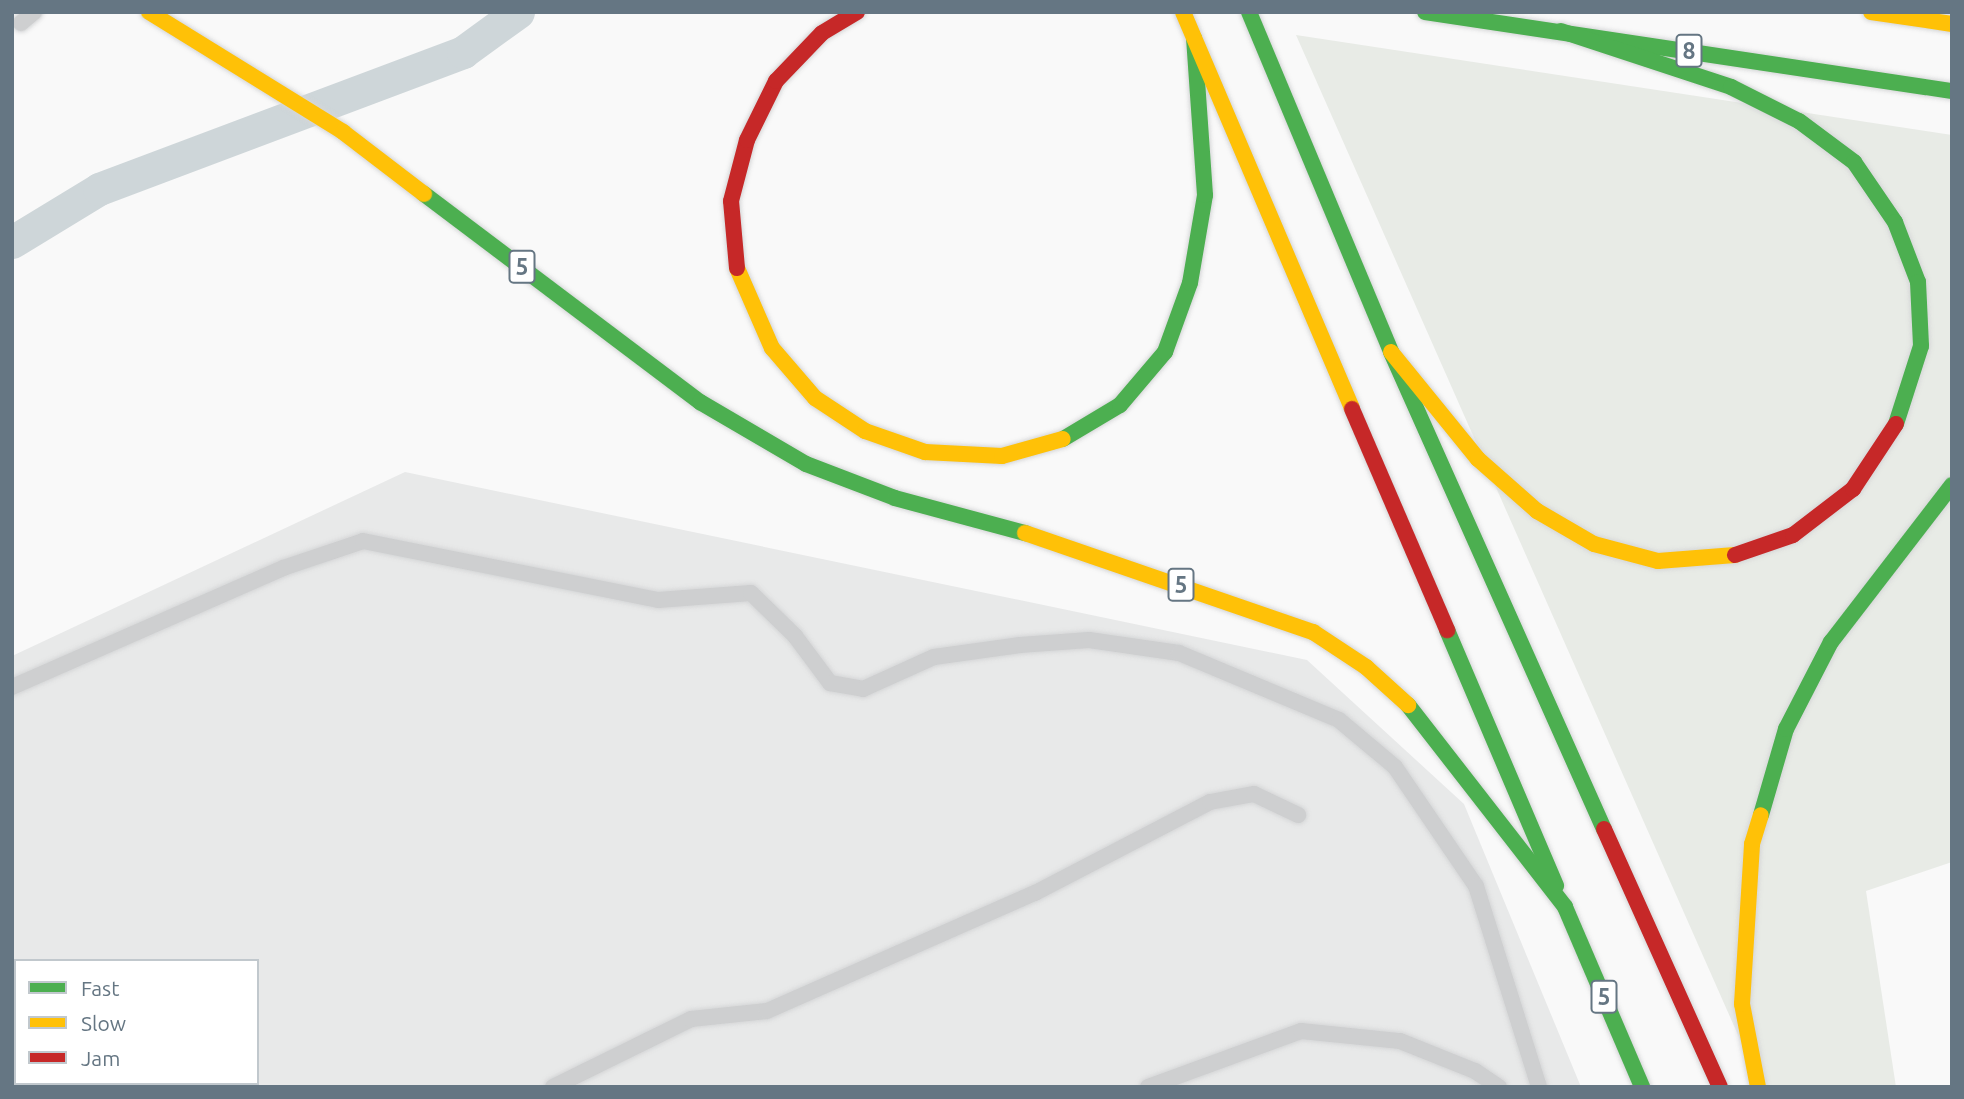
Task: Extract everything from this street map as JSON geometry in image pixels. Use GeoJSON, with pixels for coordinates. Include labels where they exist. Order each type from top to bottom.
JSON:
{"type":"FeatureCollection","features":[{"type":"Feature","properties":{"kind":"main road","name":"5"},"geometry":{"type":"LineString","coordinates":[[149,12],[343,132],[700,402],[806,464],[895,498],[1048,539],[1313,632],[1366,667],[1409,706],[1565,907],[1642,1087]]}},
{"type":"Feature","properties":{"kind":"main road"},"geometry":{"type":"LineString","coordinates":[[857,12],[822,33],[776,81],[747,140],[731,201],[737,276],[772,348],[815,398],[865,431],[926,452],[1002,456],[1064,439],[1120,405],[1165,352],[1190,283],[1205,195],[1194,38]]}},
{"type":"Feature","properties":{"kind":"main road"},"geometry":{"type":"LineString","coordinates":[[1183,12],[1565,907]]}},
{"type":"Feature","properties":{"kind":"main road"},"geometry":{"type":"LineString","coordinates":[[1249,12],[1391,352],[1720,1087]]}},
{"type":"Feature","properties":{"kind":"main road","name":"8"},"geometry":{"type":"LineString","coordinates":[[1425,12],[1952,91]]}},
{"type":"Feature","properties":{"kind":"main road"},"geometry":{"type":"LineString","coordinates":[[1871,12],[1952,24]]}},
{"type":"Feature","properties":{"kind":"main road"},"geometry":{"type":"LineString","coordinates":[[1391,352],[1478,459],[1537,511],[1594,544],[1658,561],[1728,557],[1793,535],[1853,489],[1898,422],[1922,346],[1918,282],[1895,222],[1854,162],[1799,121],[1731,87],[1561,32]]}},
{"type":"Feature","properties":{"kind":"main road"},"geometry":{"type":"LineString","coordinates":[[1758,1087],[1742,1004],[1752,844],[1786,729],[1831,642],[1952,485]]}},
{"type":"Feature","properties":{"kind":"lane"},"geometry":{"type":"LineString","coordinates":[[20,23],[34,12]]}},
{"type":"Feature","properties":{"kind":"lane"},"geometry":{"type":"LineString","coordinates":[[12,687],[283,568],[363,541],[658,600],[751,593],[795,636],[831,683],[863,690],[934,657],[1020,645],[1089,640],[1179,653],[1339,720],[1395,767],[1476,886],[1539,1087]]}},
{"type":"Feature","properties":{"kind":"lane"},"geometry":{"type":"LineString","coordinates":[[553,1087],[691,1019],[767,1011],[1035,893],[1210,802],[1254,794],[1298,815]]}},
{"type":"Feature","properties":{"kind":"lane"},"geometry":{"type":"LineString","coordinates":[[1148,1087],[1301,1031],[1400,1041],[1475,1071],[1499,1087]]}},
{"type":"Feature","properties":{"kind":"shaded area"},"geometry":{"type":"Polygon","coordinates":[[[1296,35],[1952,135],[1952,862],[1866,891],[1896,1087],[1761,1087],[1296,35]]]}},
{"type":"Feature","properties":{"kind":"shaded area"},"geometry":{"type":"Polygon","coordinates":[[[405,472],[1307,660],[1464,804],[1581,1087],[12,1087],[12,656],[405,472]]]}},
{"type":"Feature","properties":{"kind":"waterway"},"geometry":{"type":"LineString","coordinates":[[12,242],[99,189],[463,52],[518,12]]}},
{"type":"Feature","properties":{"kind":"traffic: fast"},"geometry":{"type":"LineString","coordinates":[[1249,12],[1391,352],[1604,829]]}},
{"type":"Feature","properties":{"kind":"traffic: fast"},"geometry":{"type":"LineString","coordinates":[[1425,12],[1952,91]]}},
{"type":"Feature","properties":{"kind":"traffic: fast"},"geometry":{"type":"LineString","coordinates":[[1561,31],[1731,87],[1799,121],[1854,162],[1895,222],[1918,282],[1921,346],[1896,424]]}},
{"type":"Feature","properties":{"kind":"traffic: fast"},"geometry":{"type":"LineString","coordinates":[[1063,439],[1120,405],[1165,352],[1190,283],[1205,195],[1194,38]]}},
{"type":"Feature","properties":{"kind":"traffic: fast"},"geometry":{"type":"LineString","coordinates":[[424,194],[700,402],[806,464],[895,498],[1025,533]]}},
{"type":"Feature","properties":{"kind":"traffic: fast"},"geometry":{"type":"LineString","coordinates":[[1761,815],[1786,729],[1831,642],[1952,485]]}},
{"type":"Feature","properties":{"kind":"traffic: fast"},"geometry":{"type":"LineString","coordinates":[[1447,630],[1556,886]]}},
{"type":"Feature","properties":{"kind":"traffic: fast"},"geometry":{"type":"LineString","coordinates":[[1408,705],[1565,907],[1642,1087]]}},
{"type":"Feature","properties":{"kind":"traffic: slow"},"geometry":{"type":"LineString","coordinates":[[149,12],[343,132],[424,194]]}},
{"type":"Feature","properties":{"kind":"traffic: slow"},"geometry":{"type":"LineString","coordinates":[[1183,12],[1352,409]]}},
{"type":"Feature","properties":{"kind":"traffic: slow"},"geometry":{"type":"LineString","coordinates":[[1871,12],[1952,24]]}},
{"type":"Feature","properties":{"kind":"traffic: slow"},"geometry":{"type":"LineString","coordinates":[[737,268],[772,348],[815,398],[865,431],[925,452],[1002,456],[1063,439]]}},
{"type":"Feature","properties":{"kind":"traffic: slow"},"geometry":{"type":"LineString","coordinates":[[1391,352],[1478,459],[1537,511],[1594,544],[1658,561],[1735,555]]}},
{"type":"Feature","properties":{"kind":"traffic: slow"},"geometry":{"type":"LineString","coordinates":[[1025,533],[1313,632],[1366,667],[1408,705]]}},
{"type":"Feature","properties":{"kind":"traffic: slow"},"geometry":{"type":"LineString","coordinates":[[1758,1087],[1742,1004],[1752,844],[1761,815]]}},
{"type":"Feature","properties":{"kind":"traffic: jam"},"geometry":{"type":"LineString","coordinates":[[737,268],[731,201],[747,140],[776,81],[822,33],[857,12]]}},
{"type":"Feature","properties":{"kind":"traffic: jam"},"geometry":{"type":"LineString","coordinates":[[1352,409],[1447,630]]}},
{"type":"Feature","properties":{"kind":"traffic: jam"},"geometry":{"type":"LineString","coordinates":[[1735,555],[1793,535],[1853,489],[1896,424]]}},
{"type":"Feature","properties":{"kind":"traffic: jam"},"geometry":{"type":"LineString","coordinates":[[1604,829],[1720,1087]]}}]}
